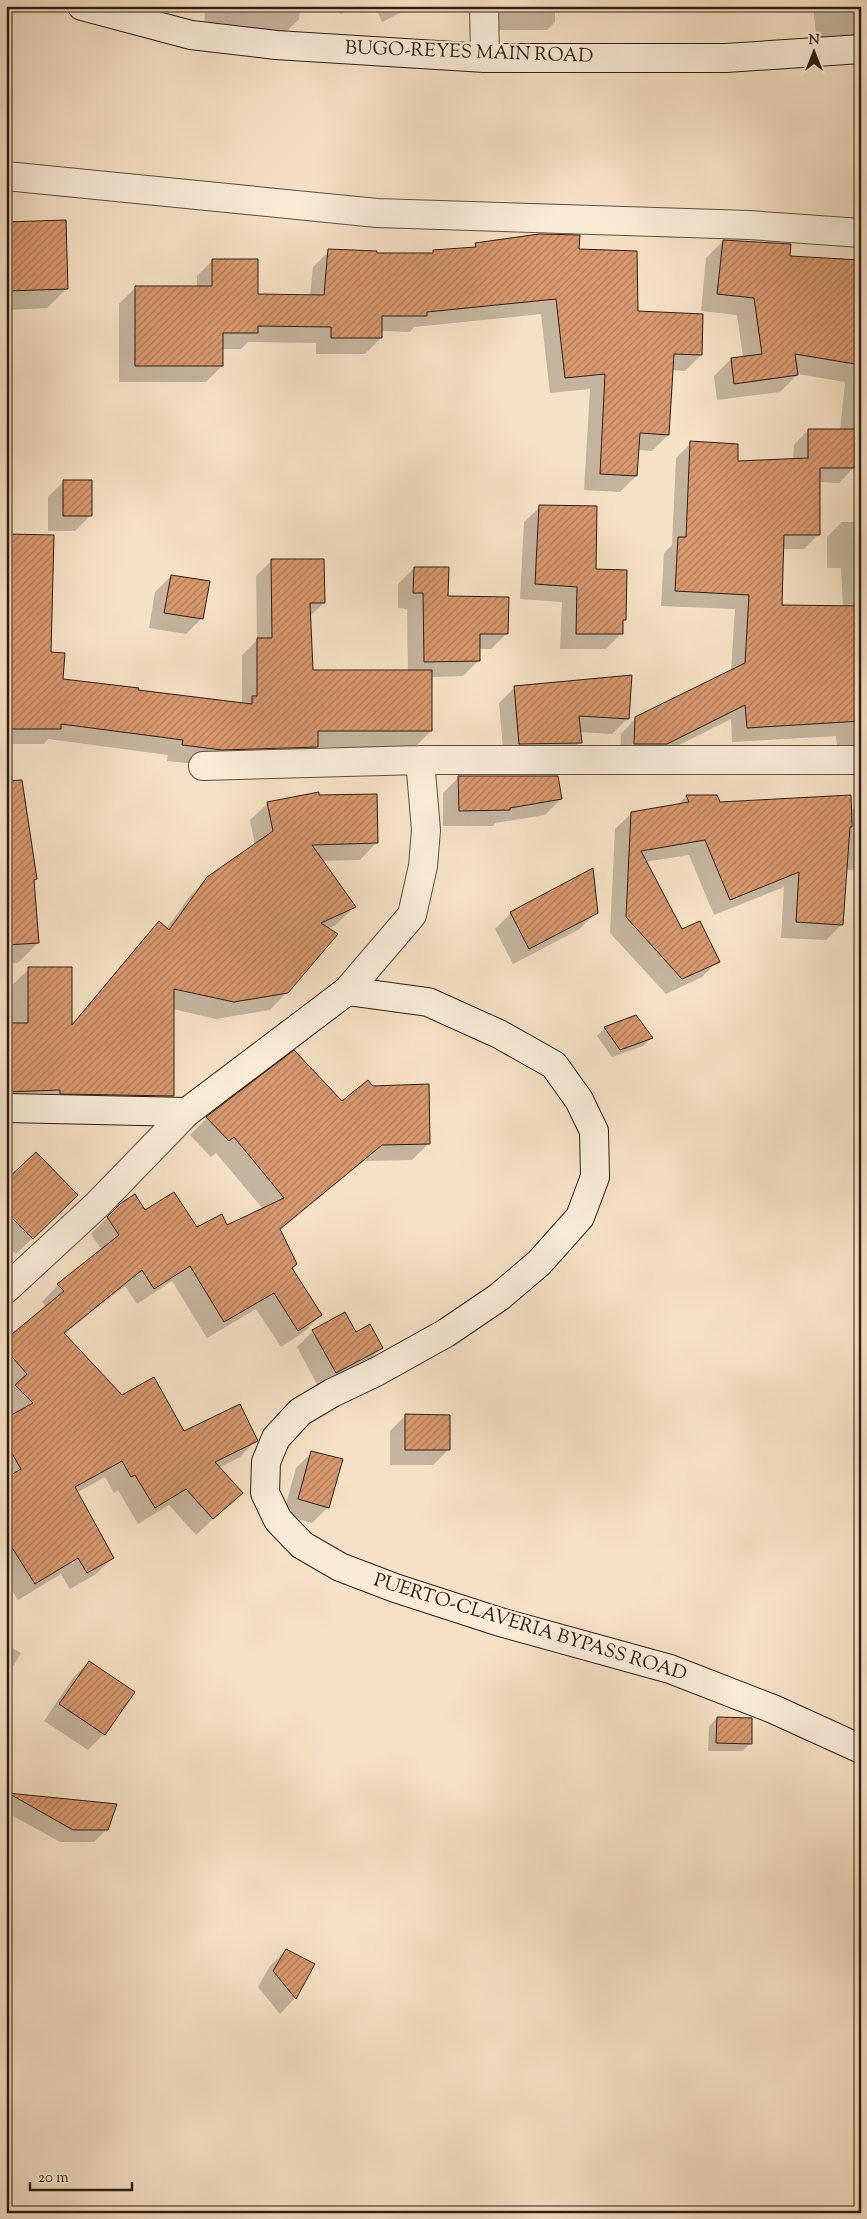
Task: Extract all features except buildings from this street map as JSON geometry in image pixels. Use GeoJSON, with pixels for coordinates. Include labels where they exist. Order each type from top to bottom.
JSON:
{"type":"FeatureCollection","features":[{"type":"Feature","properties":{"kind":"street","name":"BUGO-REYES MAIN ROAD"},"geometry":{"type":"LineString","coordinates":[[82,6],[122,12],[191,35],[276,45],[485,58],[726,58],[861,49]]}},
{"type":"Feature","properties":{"kind":"street"},"geometry":{"type":"LineString","coordinates":[[484,6],[485,58]]}},
{"type":"Feature","properties":{"kind":"street"},"geometry":{"type":"LineString","coordinates":[[6,176],[377,213],[749,225],[861,233]]}},
{"type":"Feature","properties":{"kind":"street"},"geometry":{"type":"LineString","coordinates":[[203,766],[420,760],[861,760]]}},
{"type":"Feature","properties":{"kind":"street"},"geometry":{"type":"LineString","coordinates":[[6,1289],[98,1204],[187,1112],[347,991],[412,915],[423,866],[426,830],[420,760]]}},
{"type":"Feature","properties":{"kind":"street","name":"PUERTO-CLAVERIA BYPASS ROAD"},"geometry":{"type":"LineString","coordinates":[[347,991],[428,1002],[499,1034],[554,1065],[579,1100],[594,1131],[595,1176],[580,1217],[539,1262],[499,1297],[446,1333],[300,1412],[276,1438],[266,1462],[265,1493],[278,1520],[302,1545],[340,1567],[395,1588],[500,1622],[577,1641],[670,1669],[773,1709],[861,1749]]}},
{"type":"Feature","properties":{"kind":"street"},"geometry":{"type":"LineString","coordinates":[[6,1108],[187,1112]]}}]}
